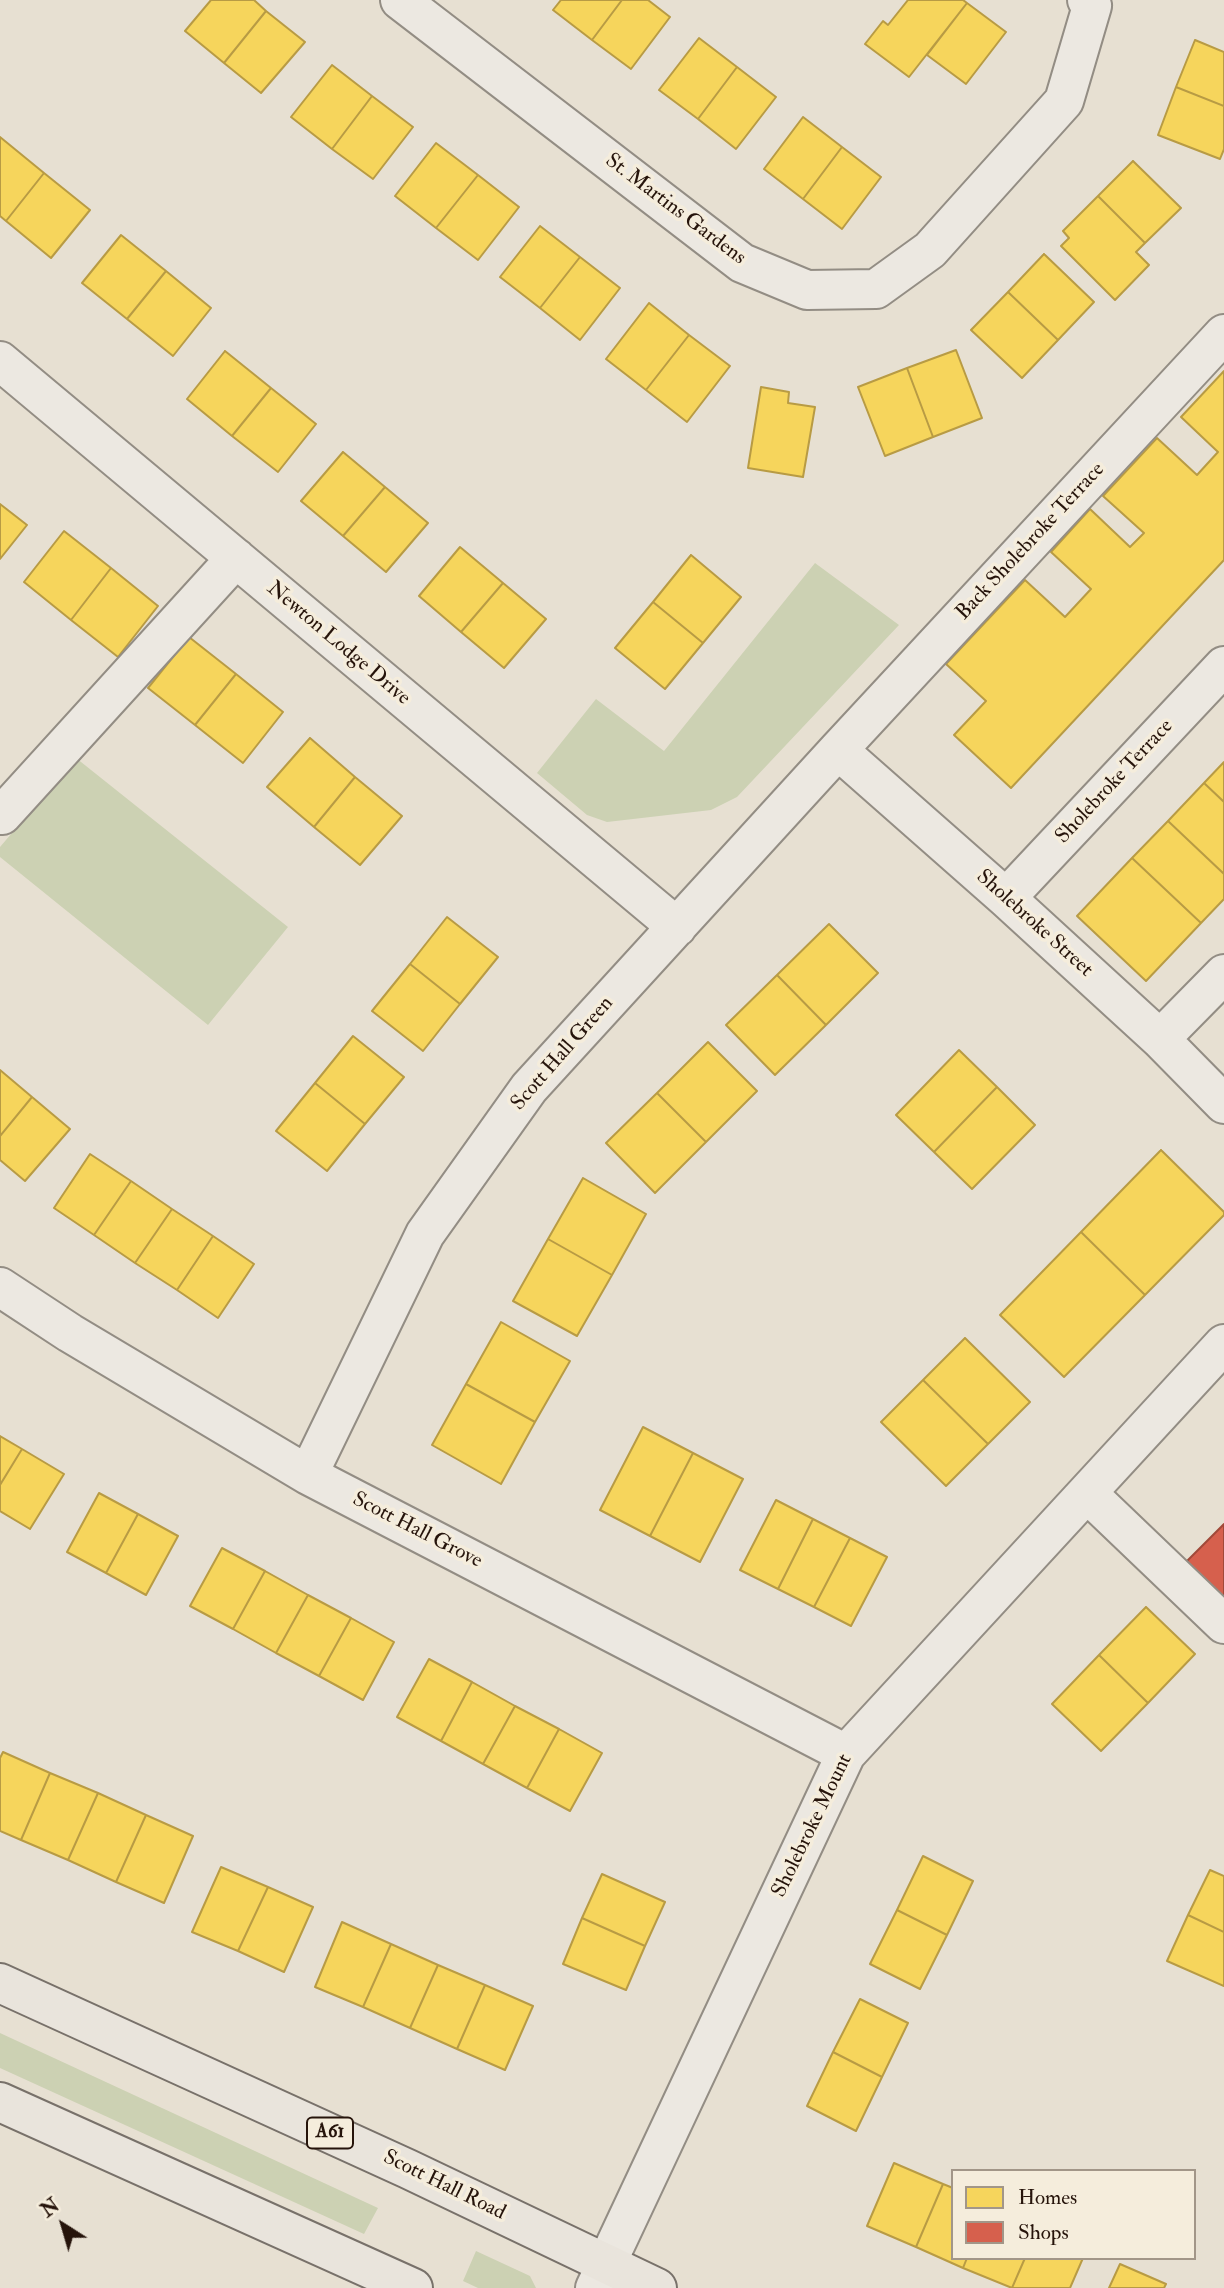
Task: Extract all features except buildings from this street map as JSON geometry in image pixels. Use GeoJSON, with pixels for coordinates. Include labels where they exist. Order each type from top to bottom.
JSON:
{"type":"FeatureCollection","features":[{"type":"Feature","properties":{"kind":"highway","name":"Scott Hall Road"},"geometry":{"type":"LineString","coordinates":[[0,1983],[408,2169],[600,2276],[657,2288]]}},
{"type":"Feature","properties":{"kind":"highway"},"geometry":{"type":"LineString","coordinates":[[0,2102],[413,2288]]}},
{"type":"Feature","properties":{"kind":"street","name":"St. Martins Gardens"},"geometry":{"type":"LineString","coordinates":[[400,0],[742,263],[807,290],[876,289],[930,250],[1065,101],[1092,6],[1087,0]]}},
{"type":"Feature","properties":{"kind":"street","name":"Back Sholebroke Terrace"},"geometry":{"type":"LineString","coordinates":[[838,750],[1224,334]]}},
{"type":"Feature","properties":{"kind":"street","name":"Newton Lodge Drive"},"geometry":{"type":"LineString","coordinates":[[0,361],[677,927]]}},
{"type":"Feature","properties":{"kind":"street"},"geometry":{"type":"LineString","coordinates":[[2,815],[236,558]]}},
{"type":"Feature","properties":{"kind":"street","name":"Sholebroke Terrace"},"geometry":{"type":"LineString","coordinates":[[1006,898],[1224,666]]}},
{"type":"Feature","properties":{"kind":"street","name":"Sholebroke Street"},"geometry":{"type":"LineString","coordinates":[[838,750],[1160,1039],[1224,1104]]}},
{"type":"Feature","properties":{"kind":"street","name":"Scott Hall Green"},"geometry":{"type":"LineString","coordinates":[[308,1475],[425,1234],[529,1088],[838,750]]}},
{"type":"Feature","properties":{"kind":"street"},"geometry":{"type":"LineString","coordinates":[[1160,1039],[1224,974]]}},
{"type":"Feature","properties":{"kind":"street","name":"Scott Hall Grove"},"geometry":{"type":"LineString","coordinates":[[0,1287],[69,1333],[308,1475],[846,1754]]}},
{"type":"Feature","properties":{"kind":"street","name":"Sholebroke Mount"},"geometry":{"type":"LineString","coordinates":[[600,2276],[846,1754],[1224,1344]]}},
{"type":"Feature","properties":{"kind":"street"},"geometry":{"type":"LineString","coordinates":[[1087,1493],[1224,1625]]}},
{"type":"Feature","properties":{"kind":"green space"},"geometry":{"type":"Polygon","coordinates":[[[815,563],[899,625],[737,797],[711,810],[607,822],[587,815],[537,773],[596,699],[664,751],[815,563]]]}},
{"type":"Feature","properties":{"kind":"green space"},"geometry":{"type":"Polygon","coordinates":[[[76,758],[288,927],[208,1025],[0,857],[0,847],[76,758]]]}},
{"type":"Feature","properties":{"kind":"green space"},"geometry":{"type":"Polygon","coordinates":[[[0,2033],[378,2208],[364,2234],[0,2068],[0,2033]]]}},
{"type":"Feature","properties":{"kind":"green space"},"geometry":{"type":"Polygon","coordinates":[[[476,2251],[530,2276],[536,2288],[478,2288],[463,2281],[476,2251]]]}}]}
